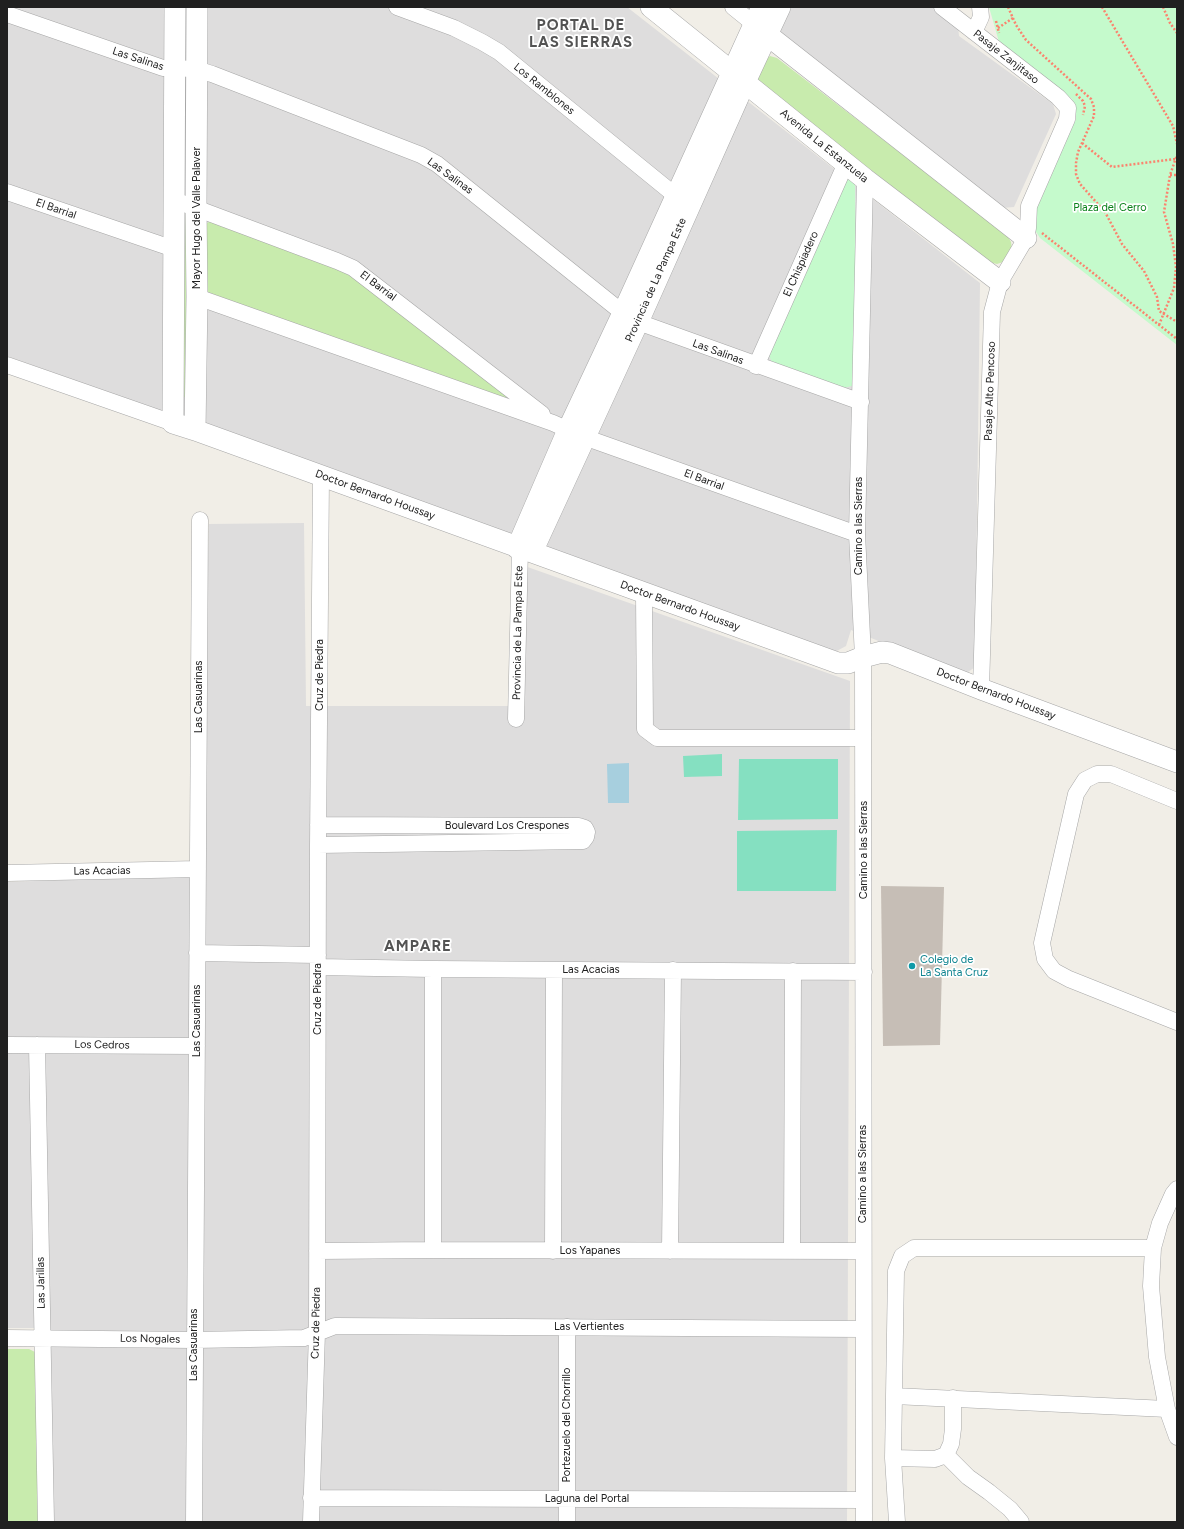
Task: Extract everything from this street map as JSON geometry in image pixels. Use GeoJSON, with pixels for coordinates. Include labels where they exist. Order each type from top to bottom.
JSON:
{"type":"FeatureCollection","features":[{"type":"Feature","properties":{"kind":"street","name":"Mayor Hugo del Valle Palaver"},"geometry":{"type":"LineString","coordinates":[[175,7],[176,69],[174,249],[183,426]]}},
{"type":"Feature","properties":{"kind":"street","name":"Mayor Hugo del Valle Palaver"},"geometry":{"type":"LineString","coordinates":[[183,426],[197,297],[197,7]]}},
{"type":"Feature","properties":{"kind":"street","name":"Los Ramblones"},"geometry":{"type":"LineString","coordinates":[[397,7],[454,28],[499,52],[676,196]]}},
{"type":"Feature","properties":{"kind":"street","name":"Avenida La Estanzuela"},"geometry":{"type":"LineString","coordinates":[[651,7],[865,179],[1000,282]]}},
{"type":"Feature","properties":{"kind":"street"},"geometry":{"type":"LineString","coordinates":[[733,7],[761,22],[1033,234]]}},
{"type":"Feature","properties":{"kind":"street","name":"Provincia de La Pampa Este"},"geometry":{"type":"LineString","coordinates":[[516,719],[523,549],[568,430],[630,317],[739,77],[761,22],[780,7]]}},
{"type":"Feature","properties":{"kind":"street","name":"Pasaje Zanjitaso"},"geometry":{"type":"LineString","coordinates":[[942,7],[1058,97],[1068,108]]}},
{"type":"Feature","properties":{"kind":"street"},"geometry":{"type":"LineString","coordinates":[[974,32],[981,17],[987,11]]}},
{"type":"Feature","properties":{"kind":"street","name":"Las Salinas"},"geometry":{"type":"LineString","coordinates":[[7,14],[162,68],[196,69],[212,74],[421,155],[438,164],[630,317],[756,366],[860,402]]}},
{"type":"Feature","properties":{"kind":"street","name":"Provincia de La Pampa Este"},"geometry":{"type":"LineString","coordinates":[[630,317],[676,196],[739,77]]}},
{"type":"Feature","properties":{"kind":"street","name":"Pasaje Alto Pencoso"},"geometry":{"type":"LineString","coordinates":[[981,689],[992,312],[1000,282],[1033,234],[1028,228],[1029,206],[1067,119],[1068,108]]}},
{"type":"Feature","properties":{"kind":"street","name":"El Chispiadero"},"geometry":{"type":"LineString","coordinates":[[756,366],[846,163]]}},
{"type":"Feature","properties":{"kind":"street","name":"Camino a las Sierras"},"geometry":{"type":"LineString","coordinates":[[864,1522],[862,1329],[864,972],[863,657],[857,534],[865,179]]}},
{"type":"Feature","properties":{"kind":"street","name":"El Barrial"},"geometry":{"type":"LineString","coordinates":[[7,192],[174,249]]}},
{"type":"Feature","properties":{"kind":"street","name":"El Barrial"},"geometry":{"type":"LineString","coordinates":[[174,200],[353,268],[568,430]]}},
{"type":"Feature","properties":{"kind":"street","name":"El Barrial"},"geometry":{"type":"LineString","coordinates":[[197,297],[857,534]]}},
{"type":"Feature","properties":{"kind":"street","name":"Doctor Bernardo Houssay"},"geometry":{"type":"LineString","coordinates":[[7,365],[321,475],[838,663],[848,663],[882,652],[890,653],[981,689],[1177,762]]}},
{"type":"Feature","properties":{"kind":"street","name":"Cruz de Piedra"},"geometry":{"type":"LineString","coordinates":[[311,1522],[317,1332],[316,1251],[321,475]]}},
{"type":"Feature","properties":{"kind":"street","name":"Las Casuarinas"},"geometry":{"type":"LineString","coordinates":[[194,1522],[200,520]]}},
{"type":"Feature","properties":{"kind":"street"},"geometry":{"type":"LineString","coordinates":[[644,593],[645,729],[657,738],[863,738]]}},
{"type":"Feature","properties":{"kind":"street"},"geometry":{"type":"LineString","coordinates":[[1177,800],[1111,774],[1097,774],[1085,780],[1076,794],[1042,943],[1045,959],[1054,971],[1069,979],[1177,1022]]}},
{"type":"Feature","properties":{"kind":"street","name":"Boulevard Los Crespones"},"geometry":{"type":"LineString","coordinates":[[318,826],[579,826],[585,828],[587,832],[583,841],[318,845]]}},
{"type":"Feature","properties":{"kind":"street","name":"Las Acacias"},"geometry":{"type":"LineString","coordinates":[[7,873],[198,869]]}},
{"type":"Feature","properties":{"kind":"street","name":"Las Acacias"},"geometry":{"type":"LineString","coordinates":[[197,953],[433,969],[864,972]]}},
{"type":"Feature","properties":{"kind":"street"},"geometry":{"type":"LineString","coordinates":[[433,969],[433,1250]]}},
{"type":"Feature","properties":{"kind":"street"},"geometry":{"type":"LineString","coordinates":[[553,1251],[554,970]]}},
{"type":"Feature","properties":{"kind":"street"},"geometry":{"type":"LineString","coordinates":[[670,1251],[673,970]]}},
{"type":"Feature","properties":{"kind":"street"},"geometry":{"type":"LineString","coordinates":[[792,1251],[793,972]]}},
{"type":"Feature","properties":{"kind":"street","name":"Los Cedros"},"geometry":{"type":"LineString","coordinates":[[7,1045],[197,1046]]}},
{"type":"Feature","properties":{"kind":"street","name":"Las Jarillas"},"geometry":{"type":"LineString","coordinates":[[37,1045],[46,1522]]}},
{"type":"Feature","properties":{"kind":"street"},"geometry":{"type":"LineString","coordinates":[[1177,1189],[1173,1194],[1160,1223],[1153,1248],[1151,1294],[1157,1357],[1167,1409],[1177,1437]]}},
{"type":"Feature","properties":{"kind":"street"},"geometry":{"type":"LineString","coordinates":[[897,1522],[893,1458],[896,1270],[902,1256],[914,1248],[1153,1248]]}},
{"type":"Feature","properties":{"kind":"street","name":"Los Yapanes"},"geometry":{"type":"LineString","coordinates":[[316,1251],[863,1251]]}},
{"type":"Feature","properties":{"kind":"street","name":"Las Vertientes"},"geometry":{"type":"LineString","coordinates":[[317,1332],[334,1326],[862,1329]]}},
{"type":"Feature","properties":{"kind":"street","name":"Portezuelo del Chorrillo"},"geometry":{"type":"LineString","coordinates":[[566,1327],[567,1522]]}},
{"type":"Feature","properties":{"kind":"street","name":"Los Nogales"},"geometry":{"type":"LineString","coordinates":[[7,1338],[194,1340],[304,1338],[317,1332]]}},
{"type":"Feature","properties":{"kind":"street"},"geometry":{"type":"LineString","coordinates":[[894,1396],[1167,1409]]}},
{"type":"Feature","properties":{"kind":"street"},"geometry":{"type":"LineString","coordinates":[[893,1458],[935,1459],[946,1455],[951,1444],[953,1429],[953,1398]]}},
{"type":"Feature","properties":{"kind":"street"},"geometry":{"type":"LineString","coordinates":[[946,1455],[968,1477],[1010,1509],[1021,1522]]}},
{"type":"Feature","properties":{"kind":"street","name":"Laguna del Portal"},"geometry":{"type":"LineString","coordinates":[[311,1498],[864,1500]]}},
{"type":"Feature","properties":{"kind":"path"},"geometry":{"type":"LineString","coordinates":[[1008,7],[1026,40],[1091,99],[1094,107],[1094,116],[1078,152],[1076,174],[1080,184],[1105,212],[1122,244],[1144,271],[1157,297],[1159,311],[1177,322]]}},
{"type":"Feature","properties":{"kind":"path"},"geometry":{"type":"LineString","coordinates":[[1102,7],[1174,126],[1177,144]]}},
{"type":"Feature","properties":{"kind":"path"},"geometry":{"type":"LineString","coordinates":[[1163,7],[1177,33]]}},
{"type":"Feature","properties":{"kind":"path"},"geometry":{"type":"LineString","coordinates":[[987,11],[998,28],[1000,35]]}},
{"type":"Feature","properties":{"kind":"path"},"geometry":{"type":"LineString","coordinates":[[998,28],[1013,18]]}},
{"type":"Feature","properties":{"kind":"path"},"geometry":{"type":"LineString","coordinates":[[1073,91],[1080,96],[1085,106],[1081,119]]}},
{"type":"Feature","properties":{"kind":"path"},"geometry":{"type":"LineString","coordinates":[[1082,143],[1112,167],[1177,157],[1170,175],[1164,212],[1173,244],[1176,267],[1174,288],[1159,326]]}},
{"type":"Feature","properties":{"kind":"path"},"geometry":{"type":"LineString","coordinates":[[1170,175],[1177,175]]}},
{"type":"Feature","properties":{"kind":"path"},"geometry":{"type":"LineString","coordinates":[[1033,234],[1045,236],[1177,340]]}},
{"type":"Feature","properties":{"kind":"shaded area"},"geometry":{"type":"Polygon","coordinates":[[[7,7],[627,7],[980,283],[975,667],[964,675],[851,630],[846,646],[833,653],[7,356],[7,7]]]}},
{"type":"Feature","properties":{"kind":"shaded area"},"geometry":{"type":"Polygon","coordinates":[[[746,7],[956,7],[959,36],[1053,104],[1056,114],[1014,207],[1001,208],[773,31],[746,7]]]}},
{"type":"Feature","properties":{"kind":"shaded area"},"geometry":{"type":"Polygon","coordinates":[[[304,523],[306,706],[525,706],[519,564],[850,681],[847,1522],[51,1522],[48,1328],[7,1328],[7,882],[199,875],[209,524],[304,523]]]}},
{"type":"Feature","properties":{"kind":"green space","name":"Plaza del Cerro"},"geometry":{"type":"Polygon","coordinates":[[[989,7],[1177,7],[1177,345],[1040,238],[1033,227],[1033,217],[1076,119],[1076,109],[1072,99],[999,42],[989,7]]]}},
{"type":"Feature","properties":{"kind":"green space"},"geometry":{"type":"Polygon","coordinates":[[[770,56],[777,58],[1007,235],[1011,242],[1012,250],[1003,262],[997,264],[989,262],[759,83],[757,77],[766,59],[770,56]]]}},
{"type":"Feature","properties":{"kind":"green space"},"geometry":{"type":"Polygon","coordinates":[[[848,178],[855,184],[857,376],[852,386],[843,388],[772,363],[769,355],[848,178]]]}},
{"type":"Feature","properties":{"kind":"green space"},"geometry":{"type":"Polygon","coordinates":[[[180,213],[189,213],[188,397],[180,397],[180,213]]]}},
{"type":"Feature","properties":{"kind":"green space"},"geometry":{"type":"Polygon","coordinates":[[[212,220],[345,270],[506,393],[506,399],[502,401],[207,292],[203,284],[204,225],[212,220]]]}},
{"type":"Feature","properties":{"kind":"green space"},"geometry":{"type":"Polygon","coordinates":[[[722,754],[722,776],[684,777],[683,756],[722,754]]]}},
{"type":"Feature","properties":{"kind":"green space"},"geometry":{"type":"Polygon","coordinates":[[[739,759],[838,759],[838,819],[738,820],[739,759]]]}},
{"type":"Feature","properties":{"kind":"green space"},"geometry":{"type":"Polygon","coordinates":[[[837,830],[836,891],[737,891],[737,831],[837,830]]]}},
{"type":"Feature","properties":{"kind":"green space"},"geometry":{"type":"Polygon","coordinates":[[[7,1349],[29,1349],[35,1352],[37,1356],[40,1522],[7,1522],[7,1349]]]}},
{"type":"Feature","properties":{"kind":"water"},"geometry":{"type":"Polygon","coordinates":[[[629,763],[629,803],[608,803],[607,764],[629,763]]]}},
{"type":"Feature","properties":{"kind":"building","name":"Colegio de La Santa Cruz"},"geometry":{"type":"Polygon","coordinates":[[[881,886],[944,887],[940,1045],[883,1046],[881,886]]]}},
{"type":"Feature","properties":{"kind":"place","name":"Colegio de La Santa Cruz"},"geometry":{"type":"Point","coordinates":[912,966]}},
{"type":"Feature","properties":{"kind":"district","name":"PORTAL DE LAS SIERRAS"},"geometry":{"type":"Point","coordinates":[581,34]}},
{"type":"Feature","properties":{"kind":"district","name":"AMPARE"},"geometry":{"type":"Point","coordinates":[418,947]}}]}
